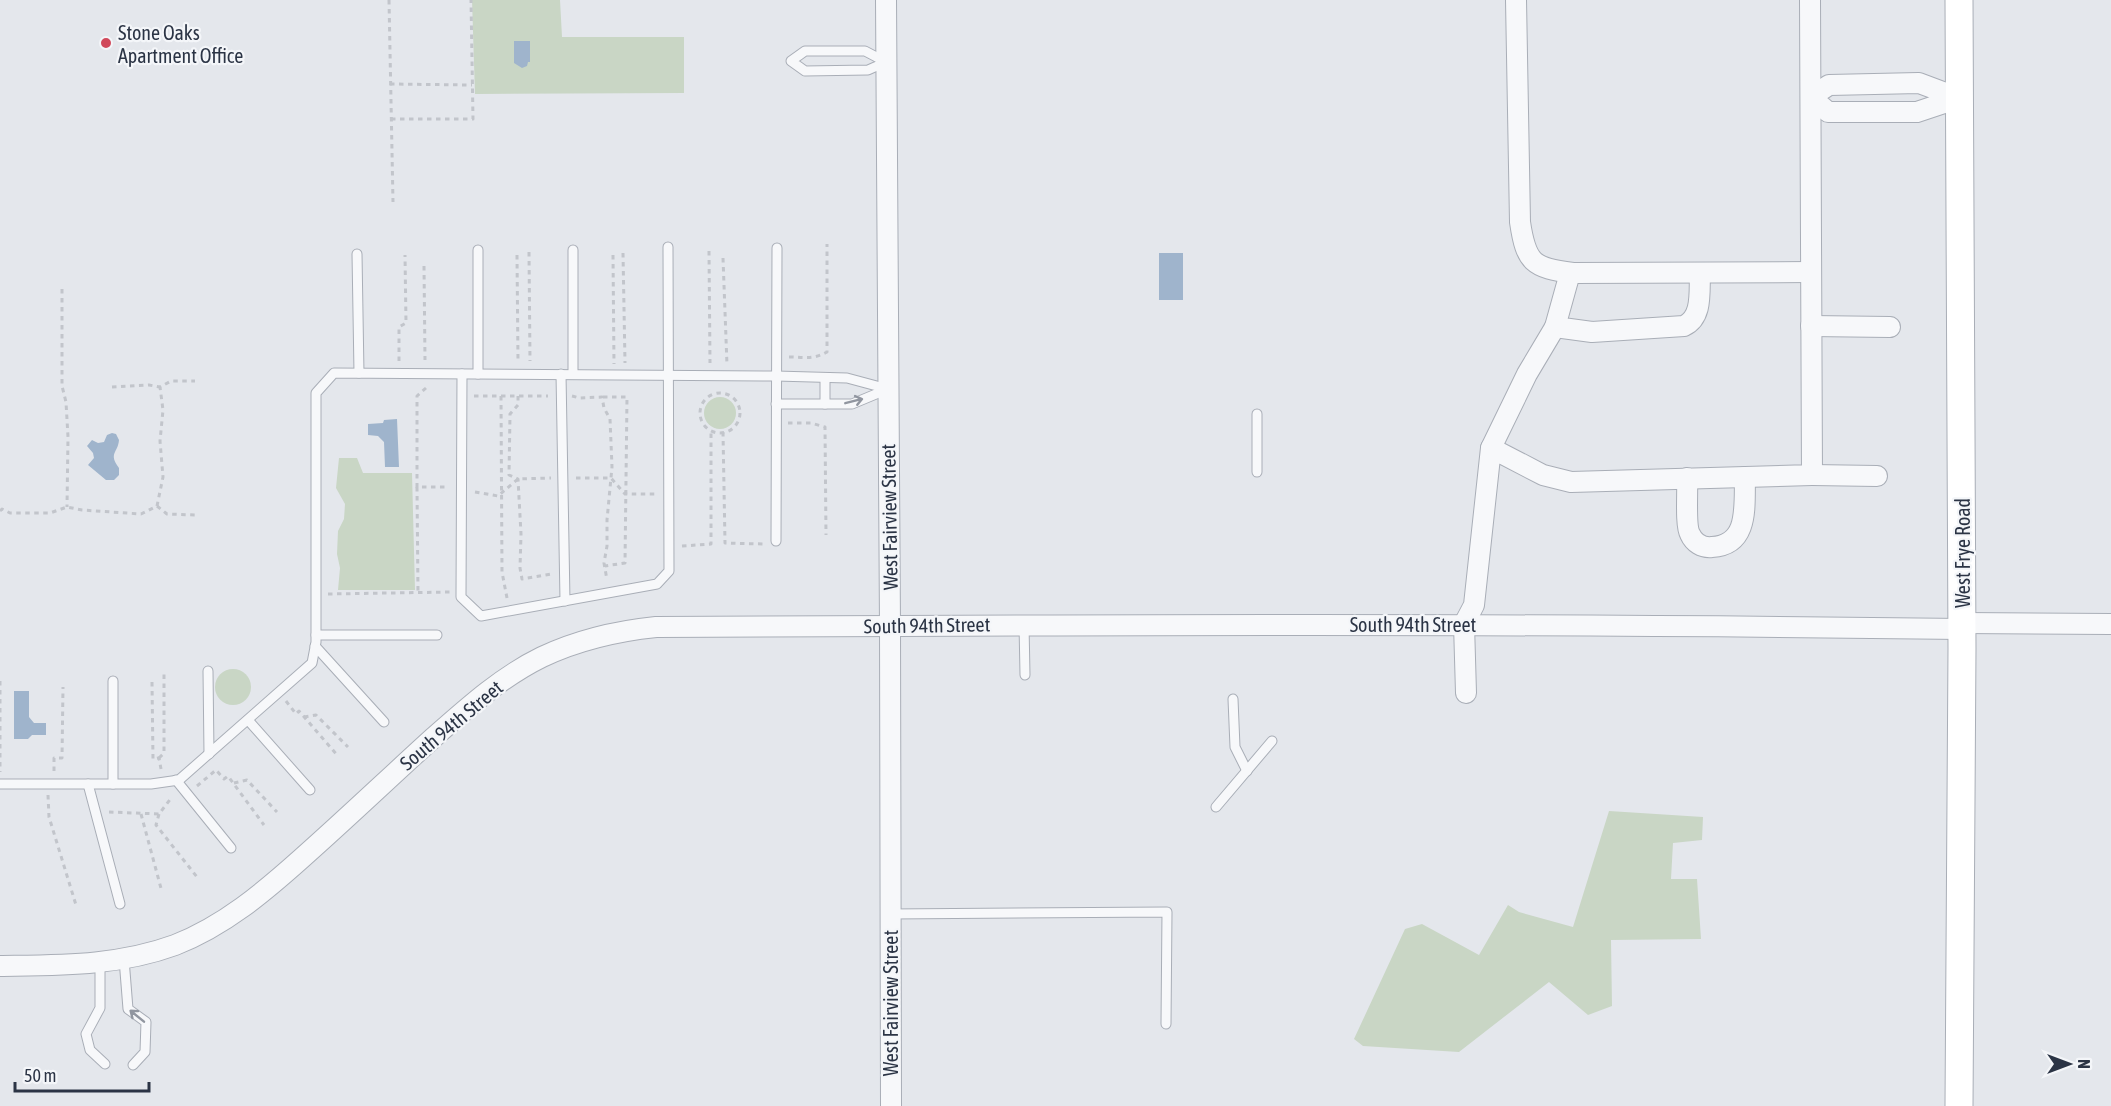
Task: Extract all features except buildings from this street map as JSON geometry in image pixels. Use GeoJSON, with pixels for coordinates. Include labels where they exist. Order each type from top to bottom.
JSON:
{"type":"FeatureCollection","features":[{"type":"Feature","properties":{"kind":"street","name":"West Fairview Street"},"geometry":{"type":"LineString","coordinates":[[886,0],[891,1106]]}},
{"type":"Feature","properties":{"kind":"street"},"geometry":{"type":"LineString","coordinates":[[1516,0],[1520,222],[1524,246],[1534,262],[1549,270],[1570,273],[1811,272]]}},
{"type":"Feature","properties":{"kind":"street"},"geometry":{"type":"LineString","coordinates":[[1810,0],[1812,475]]}},
{"type":"Feature","properties":{"kind":"street","name":"West Frye Road"},"geometry":{"type":"LineString","coordinates":[[1959,0],[1962,626],[1959,1106]]}},
{"type":"Feature","properties":{"kind":"street"},"geometry":{"type":"LineString","coordinates":[[1811,97],[1828,85],[1919,83],[1959,98]]}},
{"type":"Feature","properties":{"kind":"street"},"geometry":{"type":"LineString","coordinates":[[1811,97],[1828,112],[1917,112],[1959,98]]}},
{"type":"Feature","properties":{"kind":"street"},"geometry":{"type":"LineString","coordinates":[[1466,693],[1464,624],[1474,605],[1491,448],[1527,374],[1555,327],[1570,273]]}},
{"type":"Feature","properties":{"kind":"street"},"geometry":{"type":"LineString","coordinates":[[1555,327],[1592,332],[1684,327],[1697,313],[1700,273]]}},
{"type":"Feature","properties":{"kind":"street"},"geometry":{"type":"LineString","coordinates":[[1811,327],[1890,327]]}},
{"type":"Feature","properties":{"kind":"street"},"geometry":{"type":"LineString","coordinates":[[1491,448],[1543,475],[1571,482],[1812,475],[1877,476]]}},
{"type":"Feature","properties":{"kind":"street"},"geometry":{"type":"LineString","coordinates":[[1687,478],[1688,532],[1696,543],[1710,548],[1728,544],[1737,537],[1741,526],[1744,477]]}},
{"type":"Feature","properties":{"kind":"street","name":"South 94th Street"},"geometry":{"type":"LineString","coordinates":[[0,966],[70,966],[124,960],[176,944],[206,930],[264,893],[462,712],[518,670],[543,656],[578,642],[631,629],[1024,624],[1962,626],[2111,624]]}},
{"type":"Feature","properties":{"kind":"lane"},"geometry":{"type":"LineString","coordinates":[[805,51],[866,51],[886,62],[868,70],[805,71],[790,60],[805,51]]}},
{"type":"Feature","properties":{"kind":"lane"},"geometry":{"type":"LineString","coordinates":[[462,378],[461,597],[481,616],[657,584],[669,571],[668,247]]}},
{"type":"Feature","properties":{"kind":"lane"},"geometry":{"type":"LineString","coordinates":[[776,541],[777,248]]}},
{"type":"Feature","properties":{"kind":"lane"},"geometry":{"type":"LineString","coordinates":[[475,374],[478,250]]}},
{"type":"Feature","properties":{"kind":"lane"},"geometry":{"type":"LineString","coordinates":[[573,250],[573,374]]}},
{"type":"Feature","properties":{"kind":"lane"},"geometry":{"type":"LineString","coordinates":[[357,254],[358,373]]}},
{"type":"Feature","properties":{"kind":"lane"},"geometry":{"type":"LineString","coordinates":[[0,784],[113,784],[180,780],[312,663],[316,635],[316,393],[334,373],[425,373],[462,378],[475,374],[669,374],[848,378],[888,389]]}},
{"type":"Feature","properties":{"kind":"lane"},"geometry":{"type":"LineString","coordinates":[[561,374],[565,601]]}},
{"type":"Feature","properties":{"kind":"lane"},"geometry":{"type":"LineString","coordinates":[[825,378],[825,404]]}},
{"type":"Feature","properties":{"kind":"lane"},"geometry":{"type":"LineString","coordinates":[[776,404],[852,404],[888,389]]}},
{"type":"Feature","properties":{"kind":"lane"},"geometry":{"type":"LineString","coordinates":[[1257,414],[1257,472]]}},
{"type":"Feature","properties":{"kind":"lane"},"geometry":{"type":"LineString","coordinates":[[1024,624],[1025,675]]}},
{"type":"Feature","properties":{"kind":"lane"},"geometry":{"type":"LineString","coordinates":[[316,635],[437,635]]}},
{"type":"Feature","properties":{"kind":"lane"},"geometry":{"type":"LineString","coordinates":[[315,646],[384,722]]}},
{"type":"Feature","properties":{"kind":"lane"},"geometry":{"type":"LineString","coordinates":[[207,671],[209,754]]}},
{"type":"Feature","properties":{"kind":"lane"},"geometry":{"type":"LineString","coordinates":[[112,681],[113,784]]}},
{"type":"Feature","properties":{"kind":"lane"},"geometry":{"type":"LineString","coordinates":[[1233,699],[1235,747],[1247,771]]}},
{"type":"Feature","properties":{"kind":"lane"},"geometry":{"type":"LineString","coordinates":[[248,720],[310,790]]}},
{"type":"Feature","properties":{"kind":"lane"},"geometry":{"type":"LineString","coordinates":[[1216,807],[1272,741]]}},
{"type":"Feature","properties":{"kind":"lane"},"geometry":{"type":"LineString","coordinates":[[176,780],[184,793],[231,848]]}},
{"type":"Feature","properties":{"kind":"lane"},"geometry":{"type":"LineString","coordinates":[[88,784],[120,904]]}},
{"type":"Feature","properties":{"kind":"lane"},"geometry":{"type":"LineString","coordinates":[[890,914],[1167,912],[1166,1024]]}},
{"type":"Feature","properties":{"kind":"lane"},"geometry":{"type":"LineString","coordinates":[[124,960],[128,1008],[146,1022],[145,1052],[133,1065]]}},
{"type":"Feature","properties":{"kind":"lane"},"geometry":{"type":"LineString","coordinates":[[100,963],[100,1008],[86,1034],[90,1050],[105,1064]]}},
{"type":"Feature","properties":{"kind":"path"},"geometry":{"type":"LineString","coordinates":[[389,0],[393,202]]}},
{"type":"Feature","properties":{"kind":"path"},"geometry":{"type":"LineString","coordinates":[[391,119],[473,119],[471,0]]}},
{"type":"Feature","properties":{"kind":"path"},"geometry":{"type":"LineString","coordinates":[[390,84],[472,85]]}},
{"type":"Feature","properties":{"kind":"path"},"geometry":{"type":"LineString","coordinates":[[776,358],[807,359],[827,352],[827,244]]}},
{"type":"Feature","properties":{"kind":"path"},"geometry":{"type":"LineString","coordinates":[[709,251],[710,375]]}},
{"type":"Feature","properties":{"kind":"path"},"geometry":{"type":"LineString","coordinates":[[529,252],[530,374]]}},
{"type":"Feature","properties":{"kind":"path"},"geometry":{"type":"LineString","coordinates":[[623,254],[626,374]]}},
{"type":"Feature","properties":{"kind":"path"},"geometry":{"type":"LineString","coordinates":[[399,373],[399,327],[406,323],[405,255]]}},
{"type":"Feature","properties":{"kind":"path"},"geometry":{"type":"LineString","coordinates":[[517,255],[518,374]]}},
{"type":"Feature","properties":{"kind":"path"},"geometry":{"type":"LineString","coordinates":[[613,255],[614,374]]}},
{"type":"Feature","properties":{"kind":"path"},"geometry":{"type":"LineString","coordinates":[[723,258],[727,375]]}},
{"type":"Feature","properties":{"kind":"path"},"geometry":{"type":"LineString","coordinates":[[424,266],[425,373]]}},
{"type":"Feature","properties":{"kind":"path"},"geometry":{"type":"LineString","coordinates":[[62,289],[62,386],[66,402],[68,437],[67,507]]}},
{"type":"Feature","properties":{"kind":"path"},"geometry":{"type":"LineString","coordinates":[[475,374],[474,396],[627,397],[625,563],[605,566]]}},
{"type":"Feature","properties":{"kind":"path"},"geometry":{"type":"LineString","coordinates":[[418,592],[417,396],[431,384],[462,378]]}},
{"type":"Feature","properties":{"kind":"path"},"geometry":{"type":"LineString","coordinates":[[112,387],[160,387],[171,381],[195,381]]}},
{"type":"Feature","properties":{"kind":"path"},"geometry":{"type":"LineString","coordinates":[[157,506],[163,477],[160,441],[163,410],[160,387]]}},
{"type":"Feature","properties":{"kind":"path"},"geometry":{"type":"LineString","coordinates":[[712,394],[725,394],[736,401],[740,414],[735,426],[723,432],[711,430],[702,422],[703,403],[712,394]]}},
{"type":"Feature","properties":{"kind":"path"},"geometry":{"type":"LineString","coordinates":[[501,396],[502,572],[510,611]]}},
{"type":"Feature","properties":{"kind":"path"},"geometry":{"type":"LineString","coordinates":[[518,396],[518,405],[510,414],[509,475],[518,479],[611,478],[625,494]]}},
{"type":"Feature","properties":{"kind":"path"},"geometry":{"type":"LineString","coordinates":[[602,397],[604,408],[610,419],[611,478],[605,566],[608,593]]}},
{"type":"Feature","properties":{"kind":"path"},"geometry":{"type":"LineString","coordinates":[[776,423],[811,423],[825,427],[826,535]]}},
{"type":"Feature","properties":{"kind":"path"},"geometry":{"type":"LineString","coordinates":[[669,547],[711,544],[711,430]]}},
{"type":"Feature","properties":{"kind":"path"},"geometry":{"type":"LineString","coordinates":[[723,432],[725,543],[768,544],[776,541]]}},
{"type":"Feature","properties":{"kind":"path"},"geometry":{"type":"LineString","coordinates":[[417,488],[450,486],[498,496],[518,479]]}},
{"type":"Feature","properties":{"kind":"path"},"geometry":{"type":"LineString","coordinates":[[518,479],[522,579],[540,574],[565,573]]}},
{"type":"Feature","properties":{"kind":"path"},"geometry":{"type":"LineString","coordinates":[[625,494],[669,493]]}},
{"type":"Feature","properties":{"kind":"path"},"geometry":{"type":"LineString","coordinates":[[0,511],[2,509],[10,513],[50,513],[67,507],[141,514],[157,506]]}},
{"type":"Feature","properties":{"kind":"path"},"geometry":{"type":"LineString","coordinates":[[157,506],[167,514],[196,515]]}},
{"type":"Feature","properties":{"kind":"path"},"geometry":{"type":"LineString","coordinates":[[327,594],[461,592]]}},
{"type":"Feature","properties":{"kind":"path"},"geometry":{"type":"LineString","coordinates":[[152,682],[153,759],[159,758],[164,753],[164,672]]}},
{"type":"Feature","properties":{"kind":"path"},"geometry":{"type":"LineString","coordinates":[[0,681],[0,784]]}},
{"type":"Feature","properties":{"kind":"path"},"geometry":{"type":"LineString","coordinates":[[63,687],[62,758],[54,758],[49,817],[76,906]]}},
{"type":"Feature","properties":{"kind":"path"},"geometry":{"type":"LineString","coordinates":[[285,700],[296,714],[299,711],[338,756]]}},
{"type":"Feature","properties":{"kind":"path"},"geometry":{"type":"LineString","coordinates":[[304,717],[316,715],[348,747]]}},
{"type":"Feature","properties":{"kind":"path"},"geometry":{"type":"LineString","coordinates":[[159,758],[164,782]]}},
{"type":"Feature","properties":{"kind":"path"},"geometry":{"type":"LineString","coordinates":[[197,877],[156,825],[159,814],[173,796],[195,788],[216,770],[224,779],[228,776],[264,825]]}},
{"type":"Feature","properties":{"kind":"path"},"geometry":{"type":"LineString","coordinates":[[234,783],[247,780],[276,812]]}},
{"type":"Feature","properties":{"kind":"path"},"geometry":{"type":"LineString","coordinates":[[95,812],[159,814]]}},
{"type":"Feature","properties":{"kind":"path"},"geometry":{"type":"LineString","coordinates":[[141,814],[162,892]]}},
{"type":"Feature","properties":{"kind":"green space"},"geometry":{"type":"Polygon","coordinates":[[[472,0],[560,0],[562,37],[684,37],[684,93],[475,94],[472,0]]]}},
{"type":"Feature","properties":{"kind":"green space"},"geometry":{"type":"Polygon","coordinates":[[[720,397],[731,402],[736,413],[731,424],[720,429],[709,424],[704,413],[709,402],[720,397]]]}},
{"type":"Feature","properties":{"kind":"green space"},"geometry":{"type":"Polygon","coordinates":[[[339,458],[357,458],[363,473],[412,473],[415,590],[338,590],[340,568],[337,554],[338,531],[344,519],[345,504],[336,488],[339,458]]]}},
{"type":"Feature","properties":{"kind":"green space"},"geometry":{"type":"Polygon","coordinates":[[[233,669],[246,674],[251,687],[246,700],[233,705],[220,700],[215,687],[220,674],[233,669]]]}},
{"type":"Feature","properties":{"kind":"green space"},"geometry":{"type":"Polygon","coordinates":[[[1609,811],[1703,817],[1702,840],[1673,843],[1671,879],[1697,879],[1701,939],[1611,940],[1612,1006],[1588,1015],[1549,982],[1459,1052],[1363,1046],[1354,1039],[1405,929],[1422,924],[1479,955],[1508,905],[1519,912],[1573,927],[1609,811]]]}},
{"type":"Feature","properties":{"kind":"water"},"geometry":{"type":"Polygon","coordinates":[[[514,41],[530,41],[530,62],[527,66],[522,68],[514,63],[514,41]]]}},
{"type":"Feature","properties":{"kind":"water"},"geometry":{"type":"Polygon","coordinates":[[[1159,253],[1183,253],[1183,300],[1159,300],[1159,253]]]}},
{"type":"Feature","properties":{"kind":"water"},"geometry":{"type":"Polygon","coordinates":[[[397,419],[399,467],[385,467],[384,442],[378,436],[368,435],[368,424],[397,419]]]}},
{"type":"Feature","properties":{"kind":"water"},"geometry":{"type":"Polygon","coordinates":[[[116,434],[119,440],[114,459],[119,468],[119,475],[114,480],[106,480],[88,465],[94,458],[87,446],[92,440],[98,443],[104,442],[107,435],[116,434]]]}},
{"type":"Feature","properties":{"kind":"water"},"geometry":{"type":"Polygon","coordinates":[[[14,691],[29,691],[29,717],[34,723],[46,723],[46,735],[14,739],[14,691]]]}},
{"type":"Feature","properties":{"kind":"place","name":"Stone Oaks Apartment Office"},"geometry":{"type":"Point","coordinates":[106,43]}}]}
